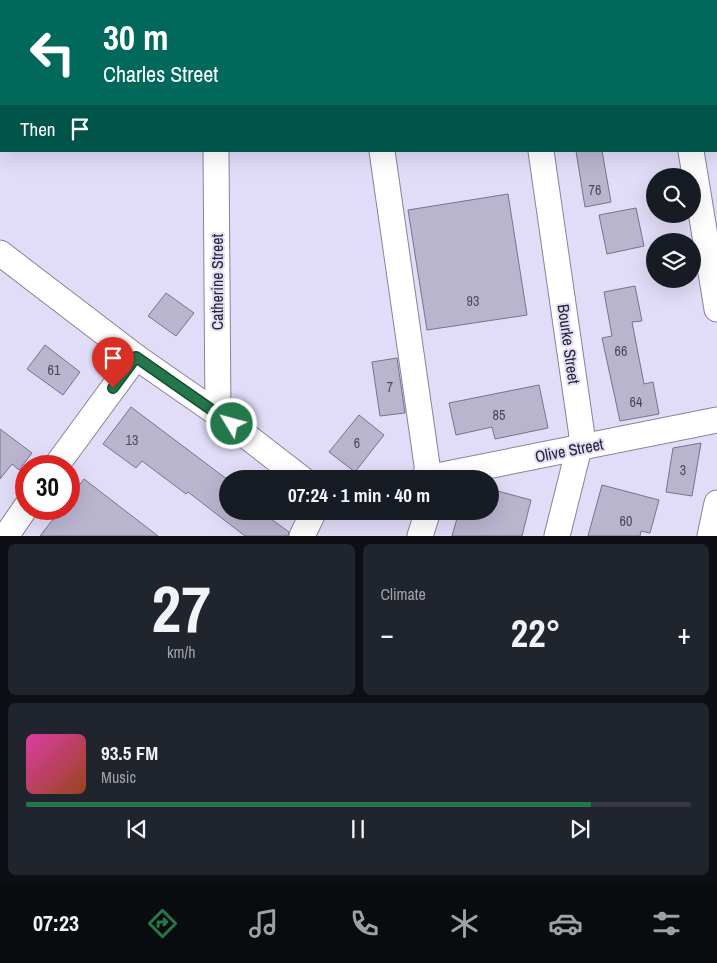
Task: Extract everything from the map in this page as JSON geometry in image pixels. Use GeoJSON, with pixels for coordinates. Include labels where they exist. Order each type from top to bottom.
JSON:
{"type":"FeatureCollection","features":[{"type":"Feature","properties":{"kind":"street","name":"Catherine Street"},"geometry":{"type":"LineString","coordinates":[[216,152],[218,414]]}},
{"type":"Feature","properties":{"kind":"street"},"geometry":{"type":"LineString","coordinates":[[382,152],[426,470]]}},
{"type":"Feature","properties":{"kind":"street","name":"Bourke Street"},"geometry":{"type":"LineString","coordinates":[[541,152],[582,436],[556,536]]}},
{"type":"Feature","properties":{"kind":"street"},"geometry":{"type":"LineString","coordinates":[[691,152],[717,309]]}},
{"type":"Feature","properties":{"kind":"street"},"geometry":{"type":"LineString","coordinates":[[0,253],[136,357],[218,414],[290,470]]}},
{"type":"Feature","properties":{"kind":"street"},"geometry":{"type":"LineString","coordinates":[[64,455],[136,357]]}},
{"type":"Feature","properties":{"kind":"street","name":"Olive Street"},"geometry":{"type":"LineString","coordinates":[[468,470],[717,420]]}},
{"type":"Feature","properties":{"kind":"street"},"geometry":{"type":"LineString","coordinates":[[710,536],[717,503]]}},
{"type":"Feature","properties":{"kind":"street"},"geometry":{"type":"LineString","coordinates":[[6,536],[17,520]]}},
{"type":"Feature","properties":{"kind":"street"},"geometry":{"type":"LineString","coordinates":[[302,536],[310,520]]}},
{"type":"Feature","properties":{"kind":"street"},"geometry":{"type":"LineString","coordinates":[[420,536],[425,520]]}},
{"type":"Feature","properties":{"kind":"building"},"geometry":{"type":"Polygon","coordinates":[[[576,152],[602,152],[611,202],[585,207],[576,152]]]}},
{"type":"Feature","properties":{"kind":"building"},"geometry":{"type":"Polygon","coordinates":[[[508,194],[527,315],[427,330],[408,210],[508,194]]]}},
{"type":"Feature","properties":{"kind":"building"},"geometry":{"type":"Polygon","coordinates":[[[636,208],[644,246],[607,254],[599,215],[636,208]]]}},
{"type":"Feature","properties":{"kind":"building"},"geometry":{"type":"Polygon","coordinates":[[[635,286],[642,321],[632,322],[644,384],[653,382],[659,414],[620,421],[602,338],[612,336],[604,292],[635,286]]]}},
{"type":"Feature","properties":{"kind":"building"},"geometry":{"type":"Polygon","coordinates":[[[166,293],[194,313],[176,336],[148,316],[166,293]]]}},
{"type":"Feature","properties":{"kind":"building"},"geometry":{"type":"Polygon","coordinates":[[[45,345],[80,372],[63,395],[27,369],[45,345]]]}},
{"type":"Feature","properties":{"kind":"building"},"geometry":{"type":"Polygon","coordinates":[[[397,358],[405,413],[380,416],[372,362],[397,358]]]}},
{"type":"Feature","properties":{"kind":"building"},"geometry":{"type":"Polygon","coordinates":[[[539,385],[548,428],[495,439],[492,427],[456,435],[449,403],[539,385]]]}},
{"type":"Feature","properties":{"kind":"building"},"geometry":{"type":"Polygon","coordinates":[[[131,407],[219,473],[219,516],[142,461],[136,468],[103,444],[131,407]]]}},
{"type":"Feature","properties":{"kind":"building"},"geometry":{"type":"Polygon","coordinates":[[[359,415],[384,435],[357,470],[352,470],[329,452],[359,415]]]}},
{"type":"Feature","properties":{"kind":"building"},"geometry":{"type":"Polygon","coordinates":[[[0,429],[32,453],[30,455],[15,455],[15,467],[12,464],[0,479],[0,429]]]}},
{"type":"Feature","properties":{"kind":"building"},"geometry":{"type":"Polygon","coordinates":[[[701,443],[692,496],[666,492],[673,448],[701,443]]]}},
{"type":"Feature","properties":{"kind":"building"},"geometry":{"type":"Polygon","coordinates":[[[84,479],[158,536],[40,536],[52,520],[80,520],[80,484],[84,479]]]}},
{"type":"Feature","properties":{"kind":"building"},"geometry":{"type":"Polygon","coordinates":[[[602,485],[659,500],[650,533],[641,531],[640,536],[588,536],[602,485]]]}},
{"type":"Feature","properties":{"kind":"building"},"geometry":{"type":"Polygon","coordinates":[[[499,491],[531,500],[522,536],[452,536],[457,520],[499,520],[499,491]]]}},
{"type":"Feature","properties":{"kind":"building"},"geometry":{"type":"Polygon","coordinates":[[[224,520],[272,520],[289,532],[288,536],[245,536],[224,520]]]}},
{"type":"Feature","properties":{"kind":"route"},"geometry":{"type":"LineString","coordinates":[[113,388],[136,357],[232,424]]}}]}
